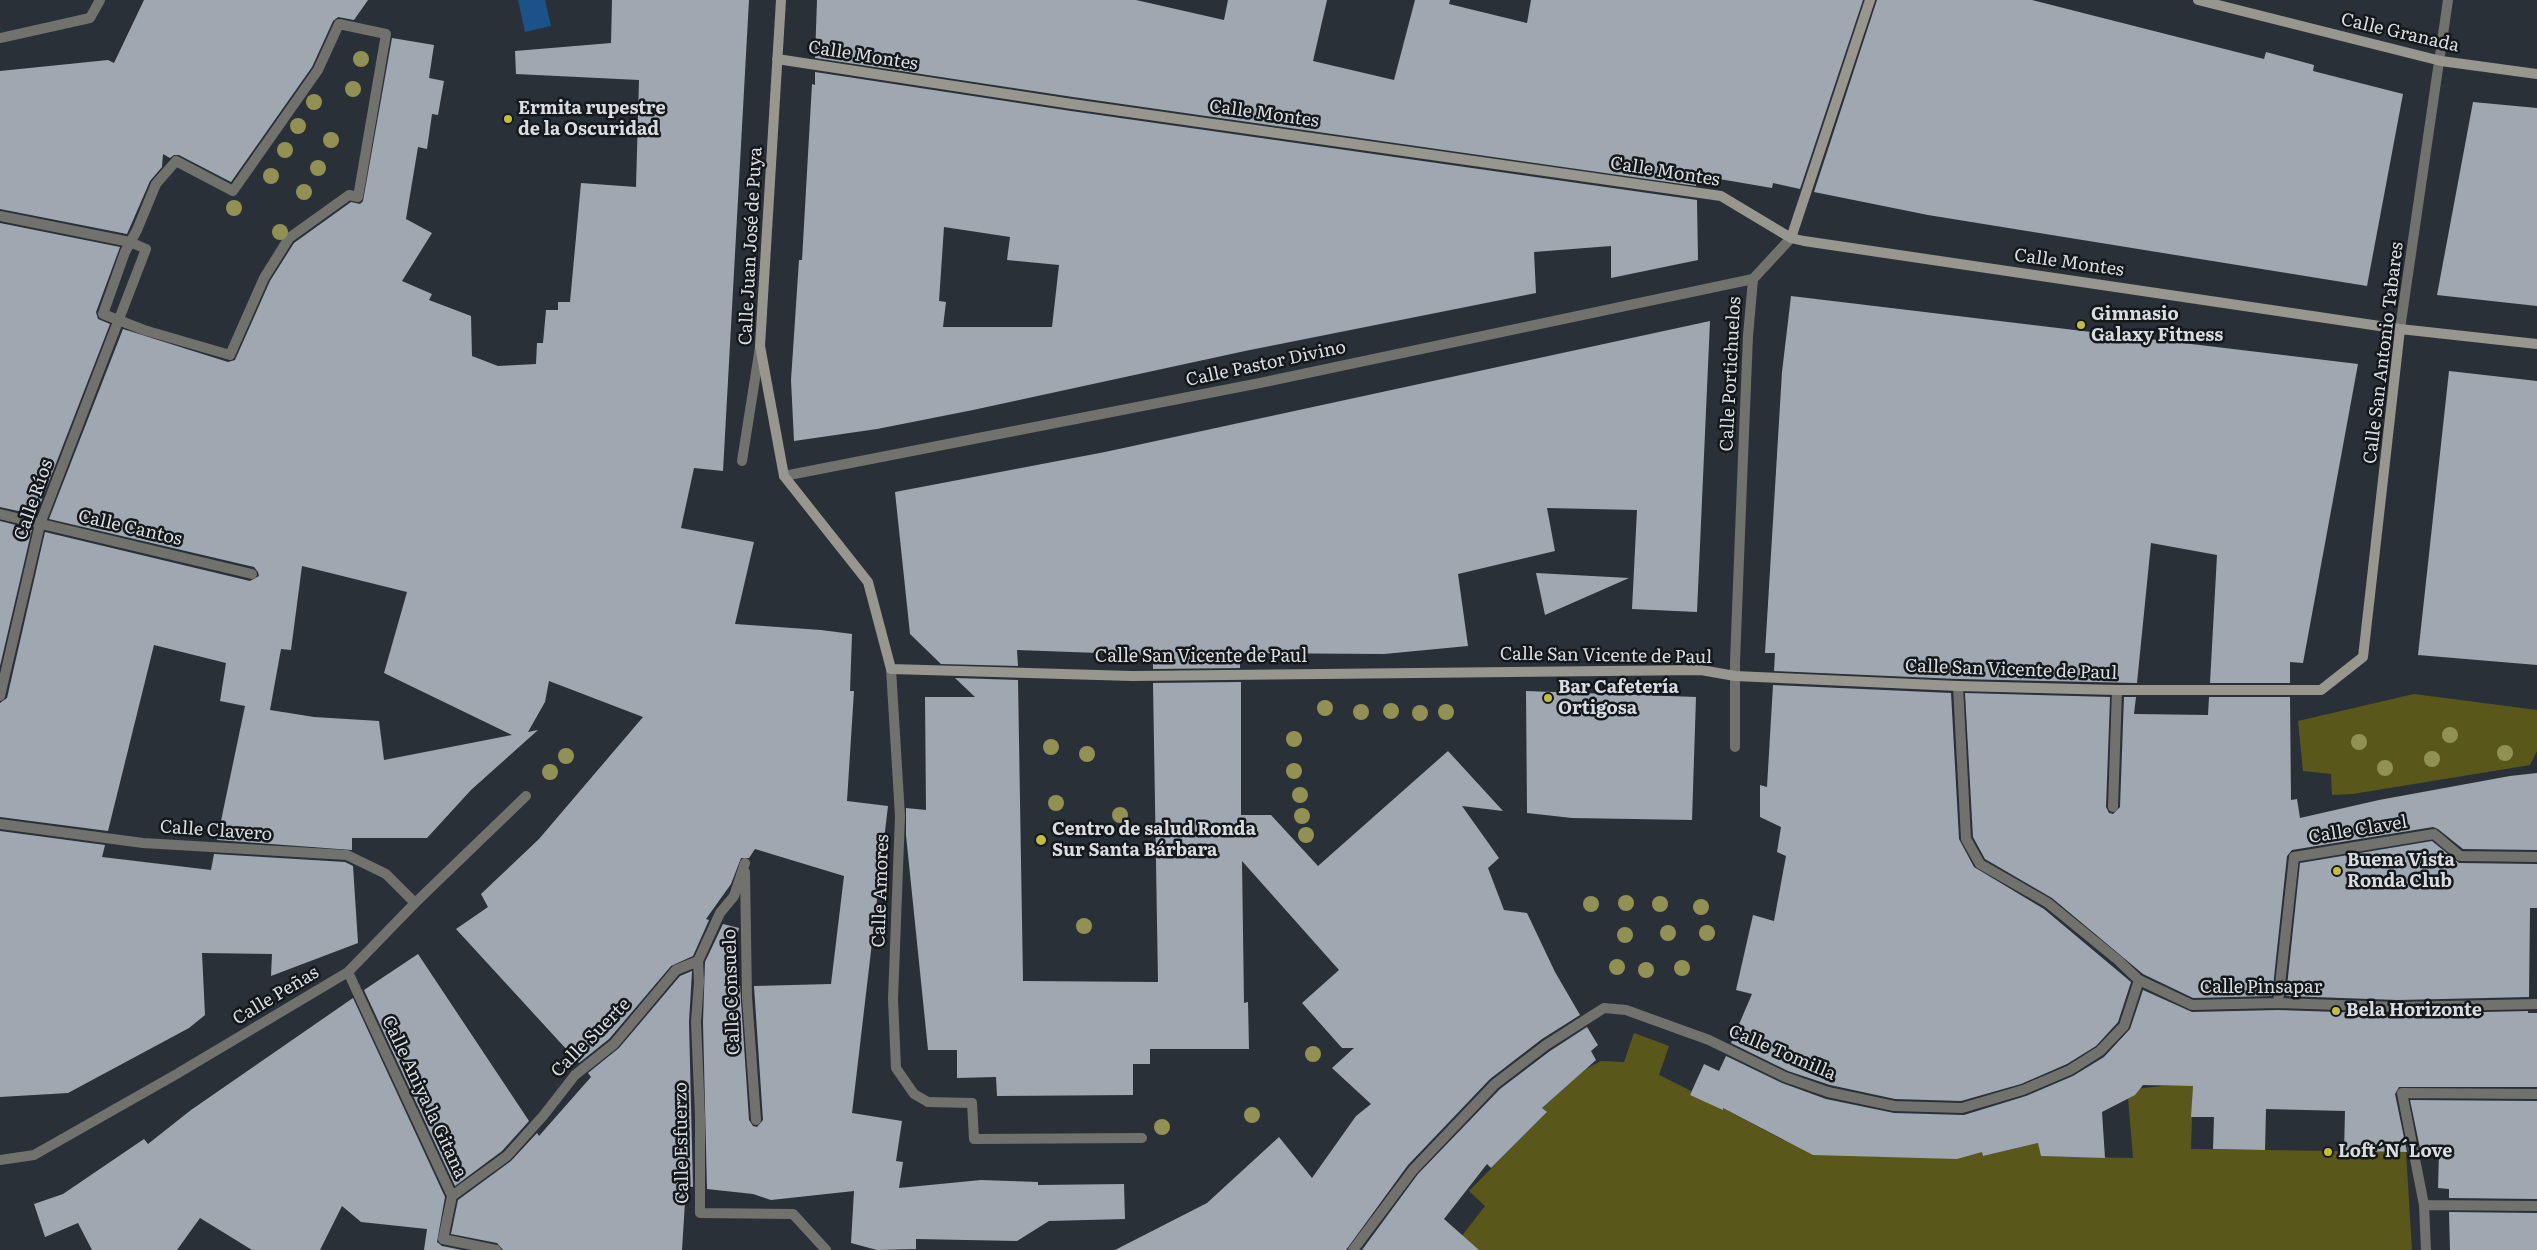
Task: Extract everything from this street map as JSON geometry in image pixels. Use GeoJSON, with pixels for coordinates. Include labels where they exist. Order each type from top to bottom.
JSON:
{"type":"FeatureCollection","features":[{"type":"Feature","properties":{"kind":"street"},"geometry":{"type":"LineString","coordinates":[[0,38],[90,18],[100,0]]}},
{"type":"Feature","properties":{"kind":"street","name":"Calle Juan José de Puya"},"geometry":{"type":"LineString","coordinates":[[781,0],[760,346],[784,476],[868,582],[891,669]]}},
{"type":"Feature","properties":{"kind":"street","name":"Calle Portichuelos"},"geometry":{"type":"LineString","coordinates":[[1735,747],[1735,676],[1748,336],[1753,279],[1791,238],[1870,0]]}},
{"type":"Feature","properties":{"kind":"street","name":"Calle Granada"},"geometry":{"type":"LineString","coordinates":[[2198,0],[2441,61],[2537,74]]}},
{"type":"Feature","properties":{"kind":"street","name":"Calle San Antonio Tabares"},"geometry":{"type":"LineString","coordinates":[[2321,690],[2363,657],[2400,328],[2441,61],[2445,8],[2448,0]]}},
{"type":"Feature","properties":{"kind":"street"},"geometry":{"type":"LineString","coordinates":[[338,24],[386,34],[358,197],[349,195],[289,238],[264,278],[230,355],[144,330],[118,320],[103,314],[130,242],[156,184],[176,162],[233,191],[318,70],[338,24]]}},
{"type":"Feature","properties":{"kind":"street","name":"Calle Montes"},"geometry":{"type":"LineString","coordinates":[[777,59],[1072,104],[1721,196],[1791,238],[2400,328],[2537,344]]}},
{"type":"Feature","properties":{"kind":"street"},"geometry":{"type":"LineString","coordinates":[[0,216],[130,242]]}},
{"type":"Feature","properties":{"kind":"street","name":"Calle Ríos"},"geometry":{"type":"LineString","coordinates":[[0,696],[40,524],[146,249],[130,242]]}},
{"type":"Feature","properties":{"kind":"street","name":"Calle Pastor Divino"},"geometry":{"type":"LineString","coordinates":[[784,476],[1260,383],[1753,279]]}},
{"type":"Feature","properties":{"kind":"street"},"geometry":{"type":"LineString","coordinates":[[742,461],[760,346]]}},
{"type":"Feature","properties":{"kind":"street","name":"Calle Cantos"},"geometry":{"type":"LineString","coordinates":[[0,514],[252,574]]}},
{"type":"Feature","properties":{"kind":"street","name":"Calle San Vicente de Paul"},"geometry":{"type":"LineString","coordinates":[[891,669],[1132,676],[1701,670],[1735,676],[1958,686],[2117,690],[2321,690]]}},
{"type":"Feature","properties":{"kind":"street","name":"Calle Amores"},"geometry":{"type":"LineString","coordinates":[[891,669],[900,816],[893,999],[896,1068],[914,1094],[928,1102],[972,1103],[974,1139],[1142,1138]]}},
{"type":"Feature","properties":{"kind":"street"},"geometry":{"type":"LineString","coordinates":[[1958,686],[1966,839],[1980,864],[2048,903],[2119,960],[2139,980]]}},
{"type":"Feature","properties":{"kind":"street"},"geometry":{"type":"LineString","coordinates":[[2113,807],[2117,690]]}},
{"type":"Feature","properties":{"kind":"street","name":"Calle Peñas"},"geometry":{"type":"LineString","coordinates":[[0,1160],[34,1155],[175,1075],[348,972],[415,903],[526,796]]}},
{"type":"Feature","properties":{"kind":"street","name":"Calle Clavero"},"geometry":{"type":"LineString","coordinates":[[0,824],[143,843],[347,855],[386,874],[415,903]]}},
{"type":"Feature","properties":{"kind":"street","name":"Calle Clavel"},"geometry":{"type":"LineString","coordinates":[[2278,1003],[2294,857],[2434,834],[2460,856],[2537,857]]}},
{"type":"Feature","properties":{"kind":"street","name":"Calle Consuelo"},"geometry":{"type":"LineString","coordinates":[[698,961],[720,913],[734,896],[745,863],[747,997],[756,1120]]}},
{"type":"Feature","properties":{"kind":"street","name":"Calle Suerte"},"geometry":{"type":"LineString","coordinates":[[452,1196],[507,1156],[543,1116],[574,1075],[614,1044],[676,970],[698,961]]}},
{"type":"Feature","properties":{"kind":"street","name":"Calle Esfuerzo"},"geometry":{"type":"LineString","coordinates":[[698,961],[699,982],[696,1022],[700,1116],[700,1213],[792,1214],[826,1250]]}},
{"type":"Feature","properties":{"kind":"street","name":"Calle Aniya la Gitana"},"geometry":{"type":"LineString","coordinates":[[348,972],[452,1196],[443,1239],[496,1250]]}},
{"type":"Feature","properties":{"kind":"street","name":"Calle Pinsapar"},"geometry":{"type":"LineString","coordinates":[[2139,980],[2192,1004],[2278,1003],[2398,1007],[2537,1004]]}},
{"type":"Feature","properties":{"kind":"street","name":"Calle Tomilla"},"geometry":{"type":"LineString","coordinates":[[1353,1250],[1413,1170],[1494,1084],[1546,1044],[1604,1008],[1626,1010],[1709,1040],[1785,1077],[1828,1092],[1894,1106],[1962,1108],[2023,1090],[2070,1070],[2100,1051],[2124,1026],[2139,980]]}},
{"type":"Feature","properties":{"kind":"street"},"geometry":{"type":"LineString","coordinates":[[2426,1250],[2424,1205],[2402,1093],[2537,1094]]}},
{"type":"Feature","properties":{"kind":"street"},"geometry":{"type":"LineString","coordinates":[[2424,1205],[2537,1206]]}},
{"type":"Feature","properties":{"kind":"shaded area"},"geometry":{"type":"Polygon","coordinates":[[[2414,694],[2537,710],[2537,751],[2530,765],[2353,794],[2332,795],[2331,774],[2303,771],[2298,721],[2414,694]]]}},
{"type":"Feature","properties":{"kind":"shaded area"},"geometry":{"type":"Polygon","coordinates":[[[1634,1033],[1669,1046],[1659,1075],[1691,1091],[1690,1095],[1723,1108],[1783,1140],[1982,1152],[1983,1156],[2038,1143],[2042,1156],[2133,1158],[2128,1097],[2124,1090],[2164,1086],[2193,1086],[2191,1149],[2406,1152],[2412,1250],[1451,1250],[1485,1206],[1469,1191],[1546,1113],[1542,1108],[1586,1069],[1601,1061],[1624,1062],[1634,1033]]]}},
{"type":"Feature","properties":{"kind":"water"},"geometry":{"type":"Polygon","coordinates":[[[518,0],[545,0],[551,26],[525,32],[518,0]]]}},
{"type":"Feature","properties":{"kind":"building"},"geometry":{"type":"Polygon","coordinates":[[[144,0],[368,0],[354,20],[338,17],[333,21],[312,67],[231,182],[179,155],[174,155],[170,158],[163,154],[162,167],[150,181],[127,234],[0,209],[0,71],[108,60],[114,63],[144,0]]]}},
{"type":"Feature","properties":{"kind":"building"},"geometry":{"type":"Polygon","coordinates":[[[612,0],[749,0],[723,471],[694,468],[681,528],[754,542],[735,624],[852,634],[850,691],[854,691],[847,801],[888,806],[852,1113],[902,1121],[896,1161],[903,1162],[899,1188],[981,1180],[1038,1182],[1038,1185],[1124,1184],[1125,1219],[1049,1221],[1017,1241],[916,1239],[916,1249],[877,1250],[851,1243],[854,1191],[771,1200],[753,1194],[707,1189],[703,1022],[705,962],[723,924],[739,928],[724,986],[740,986],[749,1120],[753,1126],[757,1127],[763,1120],[754,986],[831,984],[844,876],[755,849],[749,858],[741,858],[731,884],[706,919],[709,920],[693,956],[671,966],[609,1039],[579,1063],[456,929],[488,907],[481,894],[539,839],[643,717],[549,681],[545,702],[528,732],[538,730],[471,790],[427,838],[352,838],[352,850],[217,840],[245,706],[220,701],[226,663],[154,645],[108,831],[0,817],[0,703],[7,698],[45,532],[250,581],[259,576],[254,567],[49,519],[123,329],[228,362],[235,360],[270,281],[294,243],[351,202],[360,204],[363,201],[392,38],[434,45],[429,78],[444,81],[438,115],[432,114],[427,149],[418,147],[406,219],[432,233],[402,281],[432,294],[429,300],[471,316],[472,356],[498,366],[536,364],[537,343],[543,343],[546,310],[558,310],[558,302],[570,302],[581,183],[636,187],[639,80],[516,74],[515,51],[611,43],[612,0]],[[302,566],[291,650],[281,649],[270,710],[314,717],[379,721],[384,760],[512,735],[384,673],[407,592],[302,566]]]}},
{"type":"Feature","properties":{"kind":"building"},"geometry":{"type":"Polygon","coordinates":[[[817,0],[1136,0],[1224,20],[1228,0],[1327,0],[1313,61],[1394,80],[1415,0],[1450,0],[1449,4],[1527,23],[1531,0],[1863,0],[1800,189],[1773,183],[1772,188],[1696,175],[1696,186],[815,58],[817,0]]]}},
{"type":"Feature","properties":{"kind":"building"},"geometry":{"type":"Polygon","coordinates":[[[1877,0],[2032,0],[2264,59],[2266,52],[2314,65],[2313,71],[2403,94],[2367,286],[1928,215],[1814,192],[1877,0]]]}},
{"type":"Feature","properties":{"kind":"building"},"geometry":{"type":"Polygon","coordinates":[[[815,72],[1071,111],[1697,200],[1698,260],[1611,278],[1611,246],[1534,252],[1536,293],[1245,351],[973,410],[877,429],[794,441],[791,380],[799,260],[802,260],[812,84],[815,85],[815,72]],[[944,227],[939,301],[946,302],[943,327],[1052,327],[1059,265],[1007,260],[1010,237],[944,227]]]}},
{"type":"Feature","properties":{"kind":"building"},"geometry":{"type":"Polygon","coordinates":[[[2473,102],[2537,108],[2537,306],[2437,295],[2473,102]]]}},
{"type":"Feature","properties":{"kind":"building"},"geometry":{"type":"Polygon","coordinates":[[[0,223],[120,247],[96,312],[98,319],[110,324],[36,515],[0,507],[0,223]]]}},
{"type":"Feature","properties":{"kind":"building"},"geometry":{"type":"Polygon","coordinates":[[[1791,296],[2358,364],[2303,663],[2290,662],[2290,683],[2210,683],[2217,555],[2151,543],[2137,683],[1958,679],[1774,671],[1775,653],[1765,653],[1782,372],[1791,296]]]}},
{"type":"Feature","properties":{"kind":"building"},"geometry":{"type":"Polygon","coordinates":[[[1710,321],[1697,612],[1632,609],[1637,510],[1547,508],[1555,551],[1458,574],[1468,646],[1384,654],[1240,653],[1240,668],[1153,669],[1153,655],[1017,650],[1018,666],[941,664],[910,634],[895,492],[1105,452],[1710,321]]]}},
{"type":"Feature","properties":{"kind":"building"},"geometry":{"type":"Polygon","coordinates":[[[2449,371],[2537,381],[2537,665],[2418,655],[2449,371]]]}},
{"type":"Feature","properties":{"kind":"building"},"geometry":{"type":"Polygon","coordinates":[[[0,521],[32,529],[0,666],[0,521]]]}},
{"type":"Feature","properties":{"kind":"building"},"geometry":{"type":"Polygon","coordinates":[[[1536,573],[1629,578],[1545,615],[1536,573]]]}},
{"type":"Feature","properties":{"kind":"building"},"geometry":{"type":"Polygon","coordinates":[[[955,678],[1018,680],[1023,981],[1158,982],[1153,683],[1241,682],[1241,815],[1271,815],[1318,866],[1448,751],[1503,811],[1462,806],[1499,858],[1488,868],[1504,910],[1527,913],[1555,972],[1580,1015],[1542,1039],[1490,1079],[1408,1165],[1346,1250],[1115,1250],[1207,1203],[1279,1137],[1312,1178],[1356,1116],[1371,1104],[1332,1068],[1354,1048],[1342,1048],[1302,1003],[1339,970],[1242,861],[1244,1003],[1248,1002],[1249,1049],[1150,1049],[1150,1064],[1133,1064],[1133,1095],[997,1096],[996,1077],[957,1078],[957,1050],[928,1050],[906,835],[906,808],[926,810],[925,697],[975,697],[955,678]]]}},
{"type":"Feature","properties":{"kind":"building"},"geometry":{"type":"Polygon","coordinates":[[[1773,685],[1951,693],[1959,839],[1974,867],[2044,909],[2131,982],[2118,1022],[2096,1046],[2067,1064],[2021,1084],[1961,1101],[1895,1099],[1830,1085],[1788,1071],[1731,1043],[1752,994],[1736,990],[1753,915],[1774,921],[1786,856],[1777,852],[1781,827],[1760,817],[1760,785],[1767,787],[1773,685]]]}},
{"type":"Feature","properties":{"kind":"building"},"geometry":{"type":"Polygon","coordinates":[[[1526,691],[1696,697],[1692,820],[1572,818],[1527,813],[1526,691]]]}},
{"type":"Feature","properties":{"kind":"building"},"geometry":{"type":"Polygon","coordinates":[[[1965,693],[2110,697],[2106,807],[2109,813],[2113,814],[2120,807],[2124,697],[2136,697],[2134,714],[2208,715],[2209,697],[2290,697],[2291,800],[2297,799],[2300,818],[2379,800],[2510,776],[2537,773],[2537,850],[2463,849],[2433,827],[2292,850],[2287,856],[2272,996],[2193,998],[2143,974],[2052,898],[1985,859],[1973,837],[1965,693]]]}},
{"type":"Feature","properties":{"kind":"building"},"geometry":{"type":"Polygon","coordinates":[[[0,831],[105,845],[102,857],[211,870],[214,854],[345,862],[353,866],[358,943],[271,976],[272,954],[202,953],[205,1015],[189,1028],[68,1093],[0,1097],[0,831]]]}},
{"type":"Feature","properties":{"kind":"building"},"geometry":{"type":"Polygon","coordinates":[[[2432,841],[2459,863],[2537,864],[2537,908],[2530,908],[2529,997],[2398,1000],[2286,996],[2300,863],[2432,841]]]}},
{"type":"Feature","properties":{"kind":"building"},"geometry":{"type":"Polygon","coordinates":[[[418,954],[529,1121],[502,1151],[455,1186],[364,990],[418,954]]]}},
{"type":"Feature","properties":{"kind":"building"},"geometry":{"type":"Polygon","coordinates":[[[692,971],[689,1022],[693,1187],[686,1186],[682,1250],[503,1250],[497,1243],[451,1234],[458,1200],[511,1161],[537,1133],[539,1136],[591,1077],[588,1073],[619,1048],[680,976],[692,971]]]}},
{"type":"Feature","properties":{"kind":"building"},"geometry":{"type":"Polygon","coordinates":[[[2143,990],[2192,1012],[2278,1010],[2398,1014],[2528,1011],[2528,1013],[2537,1013],[2537,1087],[2399,1087],[2395,1094],[2407,1152],[2344,1151],[2345,1111],[2266,1109],[2265,1150],[2213,1149],[2214,1117],[2191,1117],[2193,1086],[2143,1085],[2135,1095],[2102,1112],[2105,1158],[2041,1156],[2038,1143],[1983,1156],[1982,1152],[1957,1159],[1813,1155],[1723,1108],[1723,1110],[1690,1095],[1704,1064],[1719,1071],[1726,1056],[1782,1083],[1826,1099],[1894,1113],[1964,1115],[2026,1096],[2073,1076],[2104,1057],[2130,1029],[2143,990]]]}},
{"type":"Feature","properties":{"kind":"building"},"geometry":{"type":"Polygon","coordinates":[[[353,998],[445,1197],[437,1242],[442,1246],[462,1250],[424,1250],[427,1229],[361,1222],[342,1206],[320,1250],[252,1250],[200,1218],[177,1250],[92,1250],[78,1223],[45,1237],[34,1204],[63,1194],[144,1139],[148,1144],[191,1110],[353,998]]]}},
{"type":"Feature","properties":{"kind":"building"},"geometry":{"type":"Polygon","coordinates":[[[1587,1027],[1598,1045],[1591,1051],[1596,1060],[1542,1108],[1547,1112],[1491,1168],[1487,1164],[1444,1219],[1479,1250],[1362,1250],[1418,1174],[1500,1089],[1550,1051],[1587,1027]]]}},
{"type":"Feature","properties":{"kind":"building"},"geometry":{"type":"Polygon","coordinates":[[[2410,1100],[2537,1101],[2537,1199],[2449,1198],[2449,1189],[2438,1188],[2439,1153],[2421,1153],[2410,1100]]]}},
{"type":"Feature","properties":{"kind":"building"},"geometry":{"type":"Polygon","coordinates":[[[2449,1212],[2537,1213],[2537,1250],[2450,1250],[2449,1212]]]}},
{"type":"Feature","properties":{"kind":"place","name":"Ermita rupestre de la Oscuridad"},"geometry":{"type":"Point","coordinates":[508,119]}},
{"type":"Feature","properties":{"kind":"place","name":"Gimnasio Galaxy Fitness"},"geometry":{"type":"Point","coordinates":[2081,325]}},
{"type":"Feature","properties":{"kind":"place","name":"Bar Cafetería Ortigosa"},"geometry":{"type":"Point","coordinates":[1548,698]}},
{"type":"Feature","properties":{"kind":"place","name":"Centro de salud Ronda Sur Santa Bárbara"},"geometry":{"type":"Point","coordinates":[1041,840]}},
{"type":"Feature","properties":{"kind":"place","name":"Buena Vista Ronda Club"},"geometry":{"type":"Point","coordinates":[2337,871]}},
{"type":"Feature","properties":{"kind":"place","name":"Bela Horizonte"},"geometry":{"type":"Point","coordinates":[2336,1011]}},
{"type":"Feature","properties":{"kind":"place","name":"Loft´N´Love"},"geometry":{"type":"Point","coordinates":[2328,1152]}}]}
